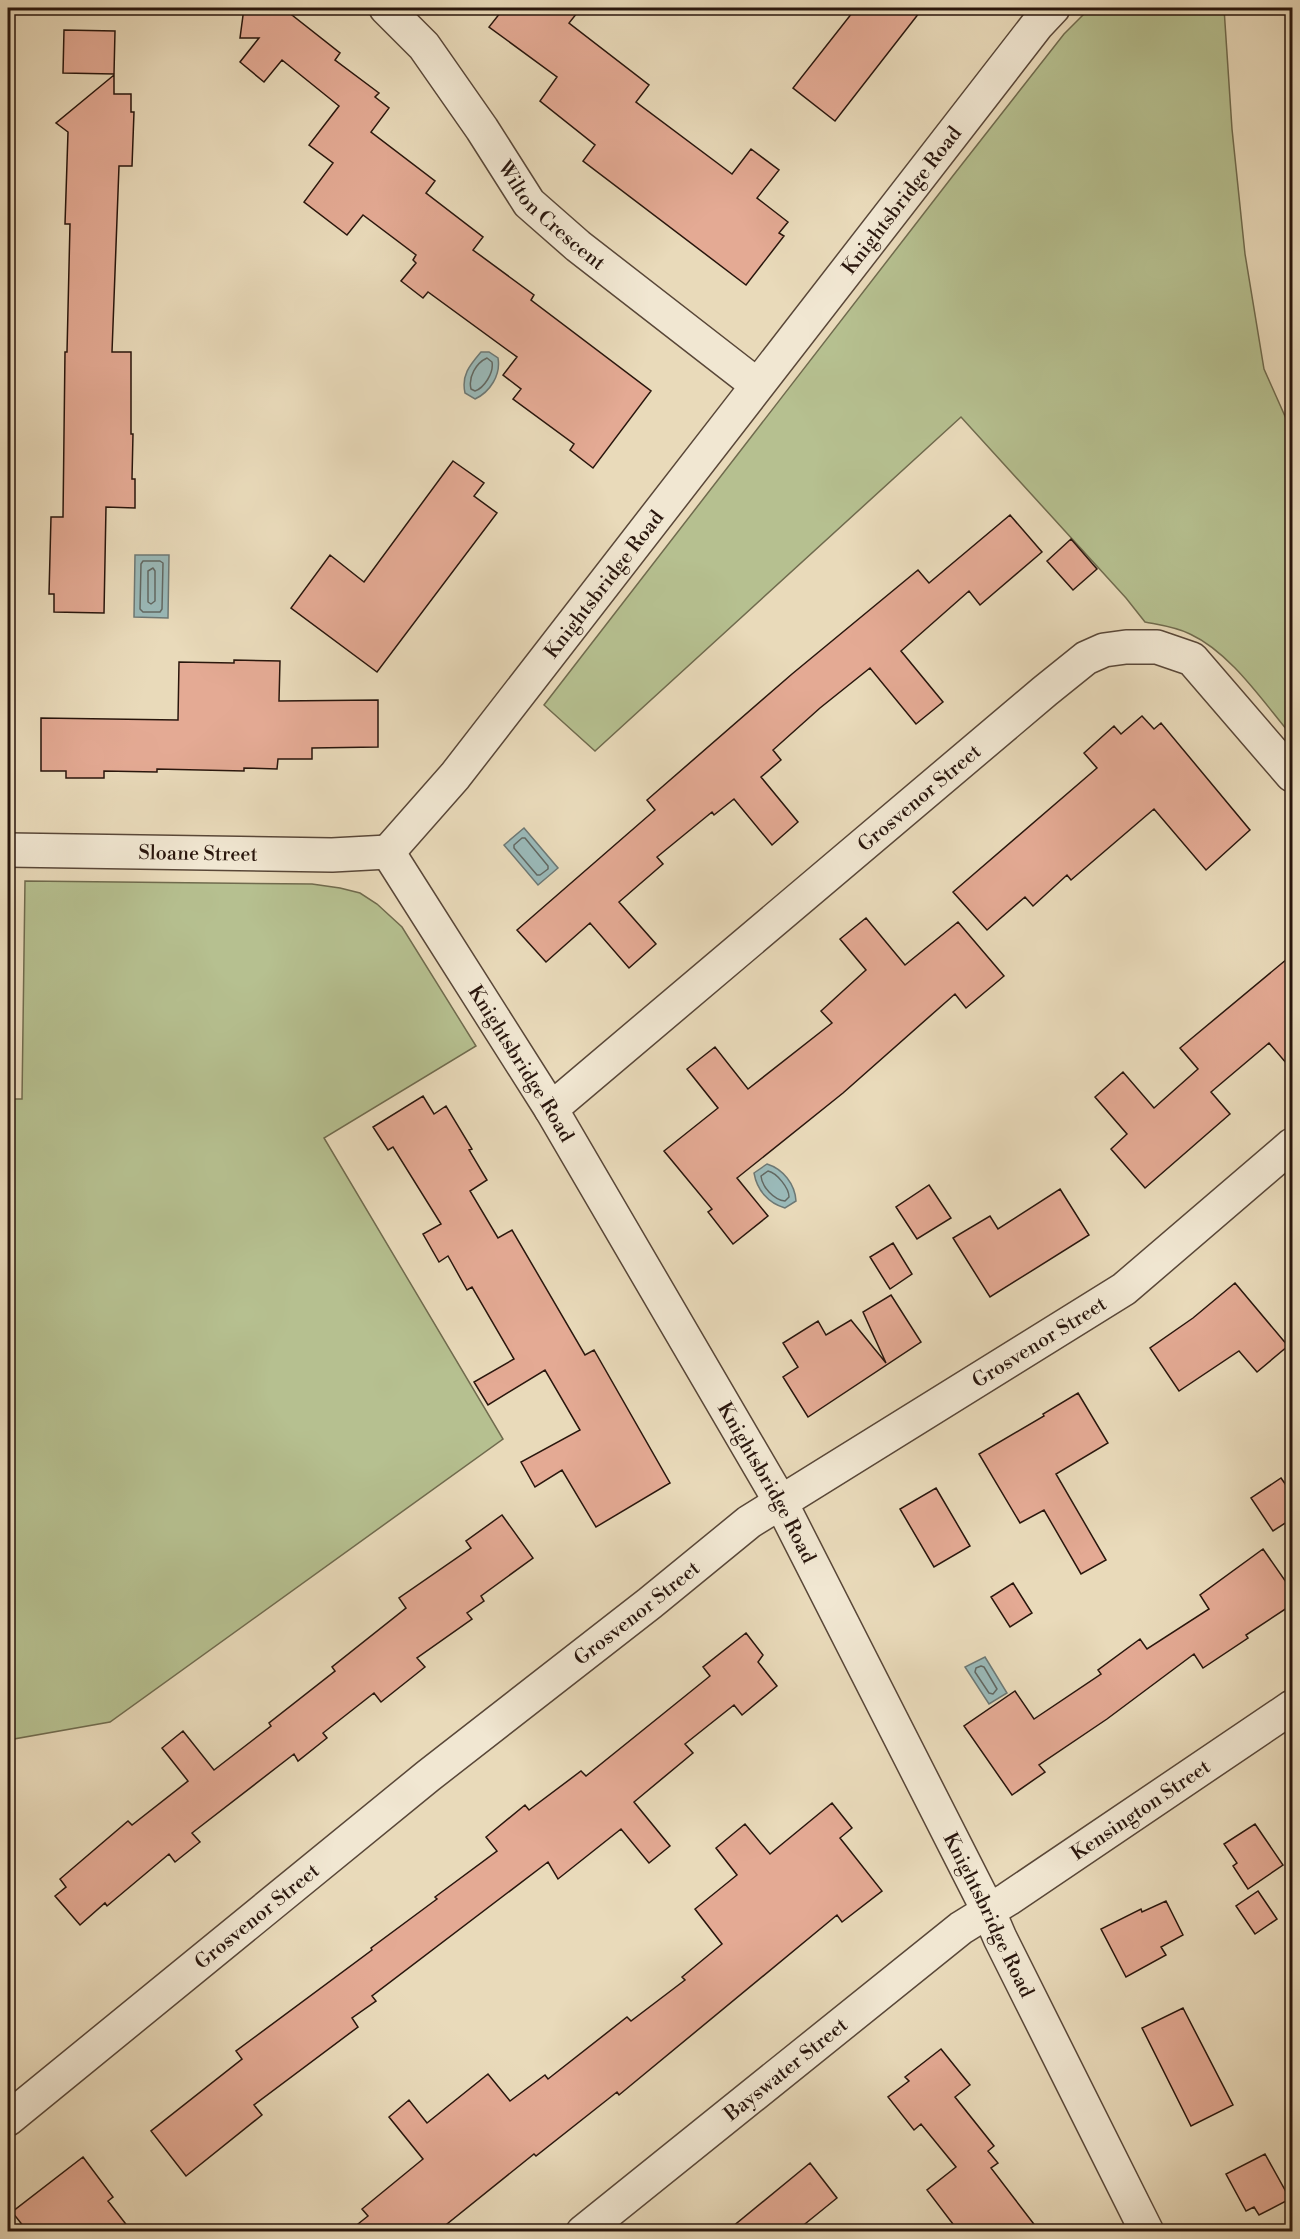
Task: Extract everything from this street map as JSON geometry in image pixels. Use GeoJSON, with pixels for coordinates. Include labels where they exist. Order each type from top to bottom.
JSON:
{"type":"FeatureCollection","features":[{"type":"Feature","properties":{"kind":"street","name":"Wilton Crescent"},"geometry":{"type":"LineString","coordinates":[[386,8],[424,46],[482,129],[529,203],[578,246],[757,385]]}},
{"type":"Feature","properties":{"kind":"street","name":"Knightsbridge Road"},"geometry":{"type":"LineString","coordinates":[[1053,8],[1037,25],[455,776],[388,852],[551,1109],[780,1501],[988,1910],[1147,2232]]}},
{"type":"Feature","properties":{"kind":"street","name":"Grosvenor Street"},"geometry":{"type":"LineString","coordinates":[[551,1109],[1086,658],[1104,650],[1126,646],[1157,647],[1192,659],[1293,775]]}},
{"type":"Feature","properties":{"kind":"street","name":"Sloane Street"},"geometry":{"type":"LineString","coordinates":[[8,850],[332,855],[388,852]]}},
{"type":"Feature","properties":{"kind":"street","name":"Grosvenor Street"},"geometry":{"type":"LineString","coordinates":[[8,2119],[428,1776],[650,1603],[749,1522],[1124,1289],[1293,1145]]}},
{"type":"Feature","properties":{"kind":"street","name":"Kensington Street"},"geometry":{"type":"LineString","coordinates":[[988,1910],[1008,1899],[1293,1707]]}},
{"type":"Feature","properties":{"kind":"street","name":"Bayswater Street"},"geometry":{"type":"LineString","coordinates":[[583,2232],[961,1928],[988,1910]]}},
{"type":"Feature","properties":{"kind":"green space"},"geometry":{"type":"Polygon","coordinates":[[[1090,8],[1224,8],[1232,129],[1245,254],[1264,369],[1292,432],[1292,736],[1246,679],[1205,642],[1168,626],[1145,622],[1126,598],[961,417],[595,751],[544,705],[1064,34],[1090,8]]]}},
{"type":"Feature","properties":{"kind":"green space"},"geometry":{"type":"Polygon","coordinates":[[[25,881],[312,884],[360,893],[377,904],[402,927],[476,1046],[324,1138],[503,1439],[110,1722],[8,1740],[8,1099],[22,1099],[25,881]]]}},
{"type":"Feature","properties":{"kind":"water"},"geometry":{"type":"Polygon","coordinates":[[[481,352],[489,352],[498,358],[498,371],[490,387],[475,399],[465,393],[464,381],[470,366],[481,352]]]}},
{"type":"Feature","properties":{"kind":"water"},"geometry":{"type":"Polygon","coordinates":[[[135,555],[169,555],[168,618],[134,617],[135,555]]]}},
{"type":"Feature","properties":{"kind":"water"},"geometry":{"type":"Polygon","coordinates":[[[524,828],[558,868],[538,885],[504,845],[524,828]]]}},
{"type":"Feature","properties":{"kind":"water"},"geometry":{"type":"Polygon","coordinates":[[[767,1164],[783,1173],[791,1183],[796,1201],[785,1208],[764,1195],[758,1185],[754,1173],[767,1164]]]}},
{"type":"Feature","properties":{"kind":"water"},"geometry":{"type":"Polygon","coordinates":[[[985,1657],[1007,1693],[989,1704],[965,1667],[985,1657]]]}},
{"type":"Feature","properties":{"kind":"building"},"geometry":{"type":"Polygon","coordinates":[[[244,8],[283,8],[340,53],[335,60],[379,93],[375,97],[389,108],[371,132],[435,181],[426,193],[483,237],[473,250],[534,295],[531,300],[651,391],[593,468],[570,450],[574,444],[513,399],[521,389],[503,375],[517,357],[428,292],[423,298],[401,281],[416,263],[413,260],[416,255],[363,215],[347,235],[304,202],[333,163],[309,145],[339,106],[282,60],[264,82],[240,62],[259,38],[240,38],[244,8]]]}},
{"type":"Feature","properties":{"kind":"building"},"geometry":{"type":"Polygon","coordinates":[[[504,8],[581,8],[569,23],[649,85],[636,102],[732,174],[751,149],[779,170],[757,198],[788,222],[779,233],[784,236],[746,285],[583,161],[595,145],[540,101],[557,77],[489,27],[504,8]]]}},
{"type":"Feature","properties":{"kind":"building"},"geometry":{"type":"Polygon","coordinates":[[[856,8],[923,8],[835,121],[793,88],[856,8]]]}},
{"type":"Feature","properties":{"kind":"building"},"geometry":{"type":"Polygon","coordinates":[[[64,30],[115,31],[114,74],[63,73],[64,30]]]}},
{"type":"Feature","properties":{"kind":"building"},"geometry":{"type":"Polygon","coordinates":[[[114,75],[114,94],[131,94],[131,112],[134,112],[132,166],[119,166],[112,352],[131,352],[132,479],[135,479],[135,508],[106,507],[104,613],[54,612],[54,594],[49,594],[51,517],[63,517],[65,352],[67,352],[70,224],[65,224],[68,132],[56,123],[114,75]]]}},
{"type":"Feature","properties":{"kind":"building"},"geometry":{"type":"Polygon","coordinates":[[[453,461],[484,483],[474,496],[497,513],[377,672],[291,608],[330,555],[364,582],[453,461]]]}},
{"type":"Feature","properties":{"kind":"building"},"geometry":{"type":"Polygon","coordinates":[[[1010,515],[1042,552],[980,605],[969,591],[901,651],[943,702],[916,724],[870,668],[820,708],[773,750],[781,760],[761,777],[798,822],[772,845],[734,799],[714,815],[712,812],[657,857],[663,864],[619,902],[656,944],[629,968],[590,923],[546,962],[517,930],[655,810],[647,800],[792,674],[918,570],[929,583],[1010,515]]]}},
{"type":"Feature","properties":{"kind":"building"},"geometry":{"type":"Polygon","coordinates":[[[1071,539],[1097,569],[1073,590],[1047,561],[1071,539]]]}},
{"type":"Feature","properties":{"kind":"building"},"geometry":{"type":"Polygon","coordinates":[[[234,660],[280,661],[279,701],[378,700],[378,747],[312,748],[312,759],[278,759],[277,769],[104,771],[104,778],[66,778],[66,771],[41,771],[41,718],[178,720],[179,662],[234,663],[234,660]]]}},
{"type":"Feature","properties":{"kind":"building"},"geometry":{"type":"Polygon","coordinates":[[[1142,716],[1154,729],[1161,723],[1250,830],[1206,870],[1154,809],[1071,880],[1067,875],[1033,906],[1025,897],[987,930],[953,892],[1097,768],[1084,753],[1114,726],[1121,734],[1142,716]]]}},
{"type":"Feature","properties":{"kind":"building"},"geometry":{"type":"Polygon","coordinates":[[[866,918],[905,965],[958,922],[1004,976],[966,1008],[955,994],[843,1093],[737,1178],[768,1216],[733,1244],[708,1212],[712,1209],[664,1151],[718,1108],[687,1069],[715,1047],[748,1089],[832,1023],[821,1011],[866,970],[840,939],[866,918]]]}},
{"type":"Feature","properties":{"kind":"building"},"geometry":{"type":"Polygon","coordinates":[[[1293,954],[1293,1071],[1269,1043],[1211,1092],[1230,1114],[1145,1188],[1111,1149],[1127,1134],[1095,1097],[1123,1072],[1154,1108],[1198,1069],[1180,1048],[1293,954]]]}},
{"type":"Feature","properties":{"kind":"building"},"geometry":{"type":"Polygon","coordinates":[[[423,1096],[434,1114],[446,1106],[472,1149],[469,1150],[487,1180],[470,1191],[498,1238],[512,1230],[585,1355],[594,1350],[670,1483],[596,1527],[562,1470],[535,1487],[521,1462],[580,1430],[545,1370],[488,1405],[474,1382],[514,1359],[472,1287],[467,1290],[448,1256],[439,1262],[423,1234],[441,1224],[393,1147],[388,1150],[373,1127],[423,1096]]]}},
{"type":"Feature","properties":{"kind":"building"},"geometry":{"type":"Polygon","coordinates":[[[929,1185],[951,1218],[917,1239],[896,1207],[929,1185]]]}},
{"type":"Feature","properties":{"kind":"building"},"geometry":{"type":"Polygon","coordinates":[[[1060,1189],[1089,1235],[990,1297],[953,1238],[990,1216],[998,1229],[1060,1189]]]}},
{"type":"Feature","properties":{"kind":"building"},"geometry":{"type":"Polygon","coordinates":[[[893,1243],[912,1274],[890,1289],[870,1257],[893,1243]]]}},
{"type":"Feature","properties":{"kind":"building"},"geometry":{"type":"Polygon","coordinates":[[[1235,1283],[1288,1346],[1257,1372],[1239,1351],[1179,1391],[1150,1348],[1193,1318],[1235,1283]]]}},
{"type":"Feature","properties":{"kind":"building"},"geometry":{"type":"Polygon","coordinates":[[[891,1295],[921,1342],[808,1417],[783,1377],[798,1367],[783,1343],[818,1321],[826,1335],[851,1320],[886,1363],[863,1312],[891,1295]]]}},
{"type":"Feature","properties":{"kind":"building"},"geometry":{"type":"Polygon","coordinates":[[[1078,1393],[1108,1443],[1056,1474],[1106,1560],[1081,1574],[1044,1510],[1020,1523],[979,1454],[1078,1393]]]}},
{"type":"Feature","properties":{"kind":"building"},"geometry":{"type":"Polygon","coordinates":[[[1281,1478],[1293,1495],[1293,1518],[1273,1531],[1251,1498],[1281,1478]]]}},
{"type":"Feature","properties":{"kind":"building"},"geometry":{"type":"Polygon","coordinates":[[[936,1488],[970,1546],[934,1567],[900,1509],[936,1488]]]}},
{"type":"Feature","properties":{"kind":"building"},"geometry":{"type":"Polygon","coordinates":[[[502,1515],[533,1558],[481,1596],[484,1601],[467,1613],[472,1619],[417,1658],[425,1667],[381,1702],[374,1693],[323,1733],[327,1738],[298,1761],[294,1754],[192,1833],[200,1842],[175,1862],[169,1854],[107,1906],[105,1903],[80,1925],[55,1896],[66,1887],[60,1879],[128,1821],[132,1825],[188,1781],[162,1748],[183,1731],[214,1770],[271,1726],[269,1723],[335,1671],[332,1667],[406,1608],[399,1598],[471,1548],[466,1541],[502,1515]]]}},
{"type":"Feature","properties":{"kind":"building"},"geometry":{"type":"Polygon","coordinates":[[[1263,1549],[1293,1592],[1293,1604],[1246,1635],[1248,1638],[1203,1668],[1194,1654],[1107,1719],[1039,1765],[1045,1772],[1012,1795],[964,1726],[1015,1691],[1034,1719],[1101,1674],[1098,1670],[1140,1639],[1147,1649],[1209,1609],[1200,1595],[1263,1549]]]}},
{"type":"Feature","properties":{"kind":"building"},"geometry":{"type":"Polygon","coordinates":[[[1013,1583],[1032,1613],[1010,1627],[991,1597],[1013,1583]]]}},
{"type":"Feature","properties":{"kind":"building"},"geometry":{"type":"Polygon","coordinates":[[[746,1633],[763,1655],[758,1662],[777,1686],[742,1715],[734,1705],[685,1744],[693,1753],[634,1802],[670,1846],[649,1863],[621,1829],[558,1879],[548,1862],[372,1996],[376,2001],[352,2018],[358,2027],[254,2105],[262,2115],[186,2176],[151,2131],[242,2059],[236,2051],[372,1950],[371,1948],[437,1899],[435,1897],[497,1851],[486,1837],[525,1805],[529,1810],[581,1771],[586,1776],[710,1676],[703,1667],[746,1633]]]}},
{"type":"Feature","properties":{"kind":"building"},"geometry":{"type":"Polygon","coordinates":[[[832,1803],[852,1828],[840,1838],[882,1891],[842,1922],[837,1915],[619,2095],[617,2092],[536,2156],[534,2154],[437,2232],[348,2232],[368,2216],[362,2209],[423,2159],[389,2117],[409,2100],[427,2123],[488,2074],[510,2101],[545,2075],[548,2079],[627,2017],[631,2021],[685,1980],[682,1977],[722,1944],[695,1909],[737,1875],[716,1848],[745,1824],[770,1854],[832,1803]]]}},
{"type":"Feature","properties":{"kind":"building"},"geometry":{"type":"Polygon","coordinates":[[[1255,1824],[1283,1865],[1248,1889],[1233,1866],[1237,1863],[1224,1844],[1255,1824]]]}},
{"type":"Feature","properties":{"kind":"building"},"geometry":{"type":"Polygon","coordinates":[[[1258,1891],[1277,1919],[1255,1934],[1236,1906],[1258,1891]]]}},
{"type":"Feature","properties":{"kind":"building"},"geometry":{"type":"Polygon","coordinates":[[[1166,1901],[1183,1935],[1161,1947],[1166,1955],[1126,1977],[1101,1929],[1141,1909],[1142,1912],[1166,1901]]]}},
{"type":"Feature","properties":{"kind":"building"},"geometry":{"type":"Polygon","coordinates":[[[1183,2008],[1233,2105],[1191,2126],[1142,2028],[1183,2008]]]}},
{"type":"Feature","properties":{"kind":"building"},"geometry":{"type":"Polygon","coordinates":[[[941,2049],[970,2085],[955,2097],[994,2146],[988,2151],[998,2163],[991,2168],[1040,2232],[959,2232],[927,2190],[956,2167],[921,2124],[914,2130],[888,2097],[909,2081],[905,2077],[941,2049]]]}},
{"type":"Feature","properties":{"kind":"building"},"geometry":{"type":"Polygon","coordinates":[[[1265,2154],[1290,2199],[1259,2215],[1254,2207],[1246,2211],[1226,2174],[1265,2154]]]}},
{"type":"Feature","properties":{"kind":"building"},"geometry":{"type":"Polygon","coordinates":[[[83,2157],[113,2197],[108,2201],[132,2232],[28,2232],[12,2212],[83,2157]]]}},
{"type":"Feature","properties":{"kind":"building"},"geometry":{"type":"Polygon","coordinates":[[[810,2163],[837,2198],[795,2232],[726,2232],[810,2163]]]}}]}
